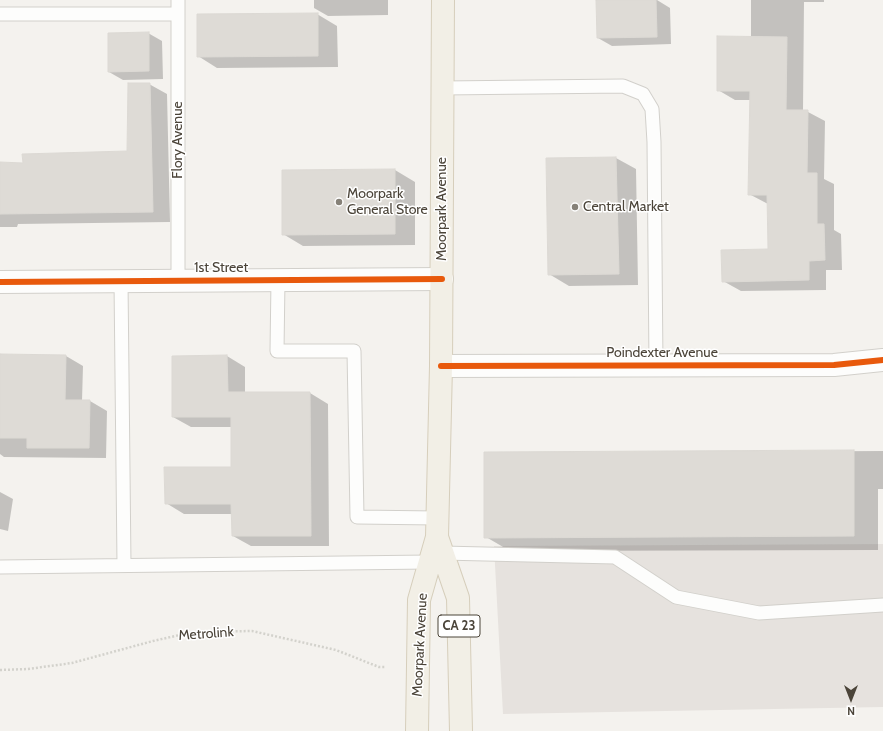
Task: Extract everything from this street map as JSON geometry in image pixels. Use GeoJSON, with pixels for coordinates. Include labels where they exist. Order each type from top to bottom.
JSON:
{"type":"FeatureCollection","features":[{"type":"Feature","properties":{"kind":"main road","name":"Moorpark Avenue"},"geometry":{"type":"LineString","coordinates":[[417,731],[419,600],[436,542],[441,366],[443,0]]}},
{"type":"Feature","properties":{"kind":"main road","name":"Moorpark Avenue"},"geometry":{"type":"LineString","coordinates":[[436,542],[458,598],[461,731]]}},
{"type":"Feature","properties":{"kind":"street","name":"1st Street"},"geometry":{"type":"LineString","coordinates":[[0,282],[442,279]]}},
{"type":"Feature","properties":{"kind":"street","name":"Poindexter Avenue"},"geometry":{"type":"LineString","coordinates":[[441,366],[834,365],[883,360]]}},
{"type":"Feature","properties":{"kind":"lane","name":"Flory Avenue"},"geometry":{"type":"LineString","coordinates":[[178,0],[178,280]]}},
{"type":"Feature","properties":{"kind":"lane"},"geometry":{"type":"LineString","coordinates":[[0,14],[178,14]]}},
{"type":"Feature","properties":{"kind":"lane"},"geometry":{"type":"LineString","coordinates":[[443,88],[623,86],[643,94],[652,109],[654,142],[656,365]]}},
{"type":"Feature","properties":{"kind":"lane"},"geometry":{"type":"LineString","coordinates":[[278,280],[277,351],[354,351],[357,517],[436,542]]}},
{"type":"Feature","properties":{"kind":"lane"},"geometry":{"type":"LineString","coordinates":[[121,281],[124,565]]}},
{"type":"Feature","properties":{"kind":"lane"},"geometry":{"type":"LineString","coordinates":[[0,567],[124,565],[436,542],[615,557],[676,597],[759,612],[883,605]]}},
{"type":"Feature","properties":{"kind":"shaded area"},"geometry":{"type":"Polygon","coordinates":[[[883,544],[883,707],[503,714],[494,546],[883,544]]]}},
{"type":"Feature","properties":{"kind":"building"},"geometry":{"type":"Polygon","coordinates":[[[596,0],[656,0],[657,37],[597,38],[596,0]]]}},
{"type":"Feature","properties":{"kind":"building"},"geometry":{"type":"Polygon","coordinates":[[[318,13],[318,56],[197,57],[197,14],[318,13]]]}},
{"type":"Feature","properties":{"kind":"building"},"geometry":{"type":"Polygon","coordinates":[[[149,32],[149,71],[108,72],[108,33],[149,32]]]}},
{"type":"Feature","properties":{"kind":"building"},"geometry":{"type":"Polygon","coordinates":[[[717,36],[787,37],[786,110],[808,110],[807,173],[817,173],[817,224],[824,224],[825,260],[809,261],[809,280],[722,282],[721,250],[768,249],[767,195],[748,195],[750,91],[717,91],[717,36]]]}},
{"type":"Feature","properties":{"kind":"building"},"geometry":{"type":"Polygon","coordinates":[[[128,83],[150,83],[153,212],[0,214],[0,162],[23,163],[22,154],[127,151],[128,83]]]}},
{"type":"Feature","properties":{"kind":"building"},"geometry":{"type":"Polygon","coordinates":[[[616,157],[619,274],[548,275],[546,158],[616,157]]]}},
{"type":"Feature","properties":{"kind":"building","name":"Moorpark General Store"},"geometry":{"type":"Polygon","coordinates":[[[395,169],[395,234],[282,235],[282,170],[395,169]]]}},
{"type":"Feature","properties":{"kind":"building"},"geometry":{"type":"Polygon","coordinates":[[[0,354],[66,355],[65,400],[90,400],[89,448],[27,448],[27,438],[0,438],[0,354]]]}},
{"type":"Feature","properties":{"kind":"building"},"geometry":{"type":"Polygon","coordinates":[[[227,355],[228,392],[310,392],[311,536],[232,536],[231,504],[165,504],[164,467],[231,467],[231,417],[172,417],[172,356],[227,355]]]}},
{"type":"Feature","properties":{"kind":"building"},"geometry":{"type":"Polygon","coordinates":[[[854,450],[854,536],[484,538],[484,452],[854,450]]]}},
{"type":"Feature","properties":{"kind":"cycle path"},"geometry":{"type":"LineString","coordinates":[[0,282],[442,279]]}},
{"type":"Feature","properties":{"kind":"cycle path"},"geometry":{"type":"LineString","coordinates":[[441,366],[834,365],[883,360]]}},
{"type":"Feature","properties":{"kind":"place","name":"Moorpark General Store"},"geometry":{"type":"Point","coordinates":[339,202]}},
{"type":"Feature","properties":{"kind":"place","name":"Central Market"},"geometry":{"type":"Point","coordinates":[575,207]}}]}
